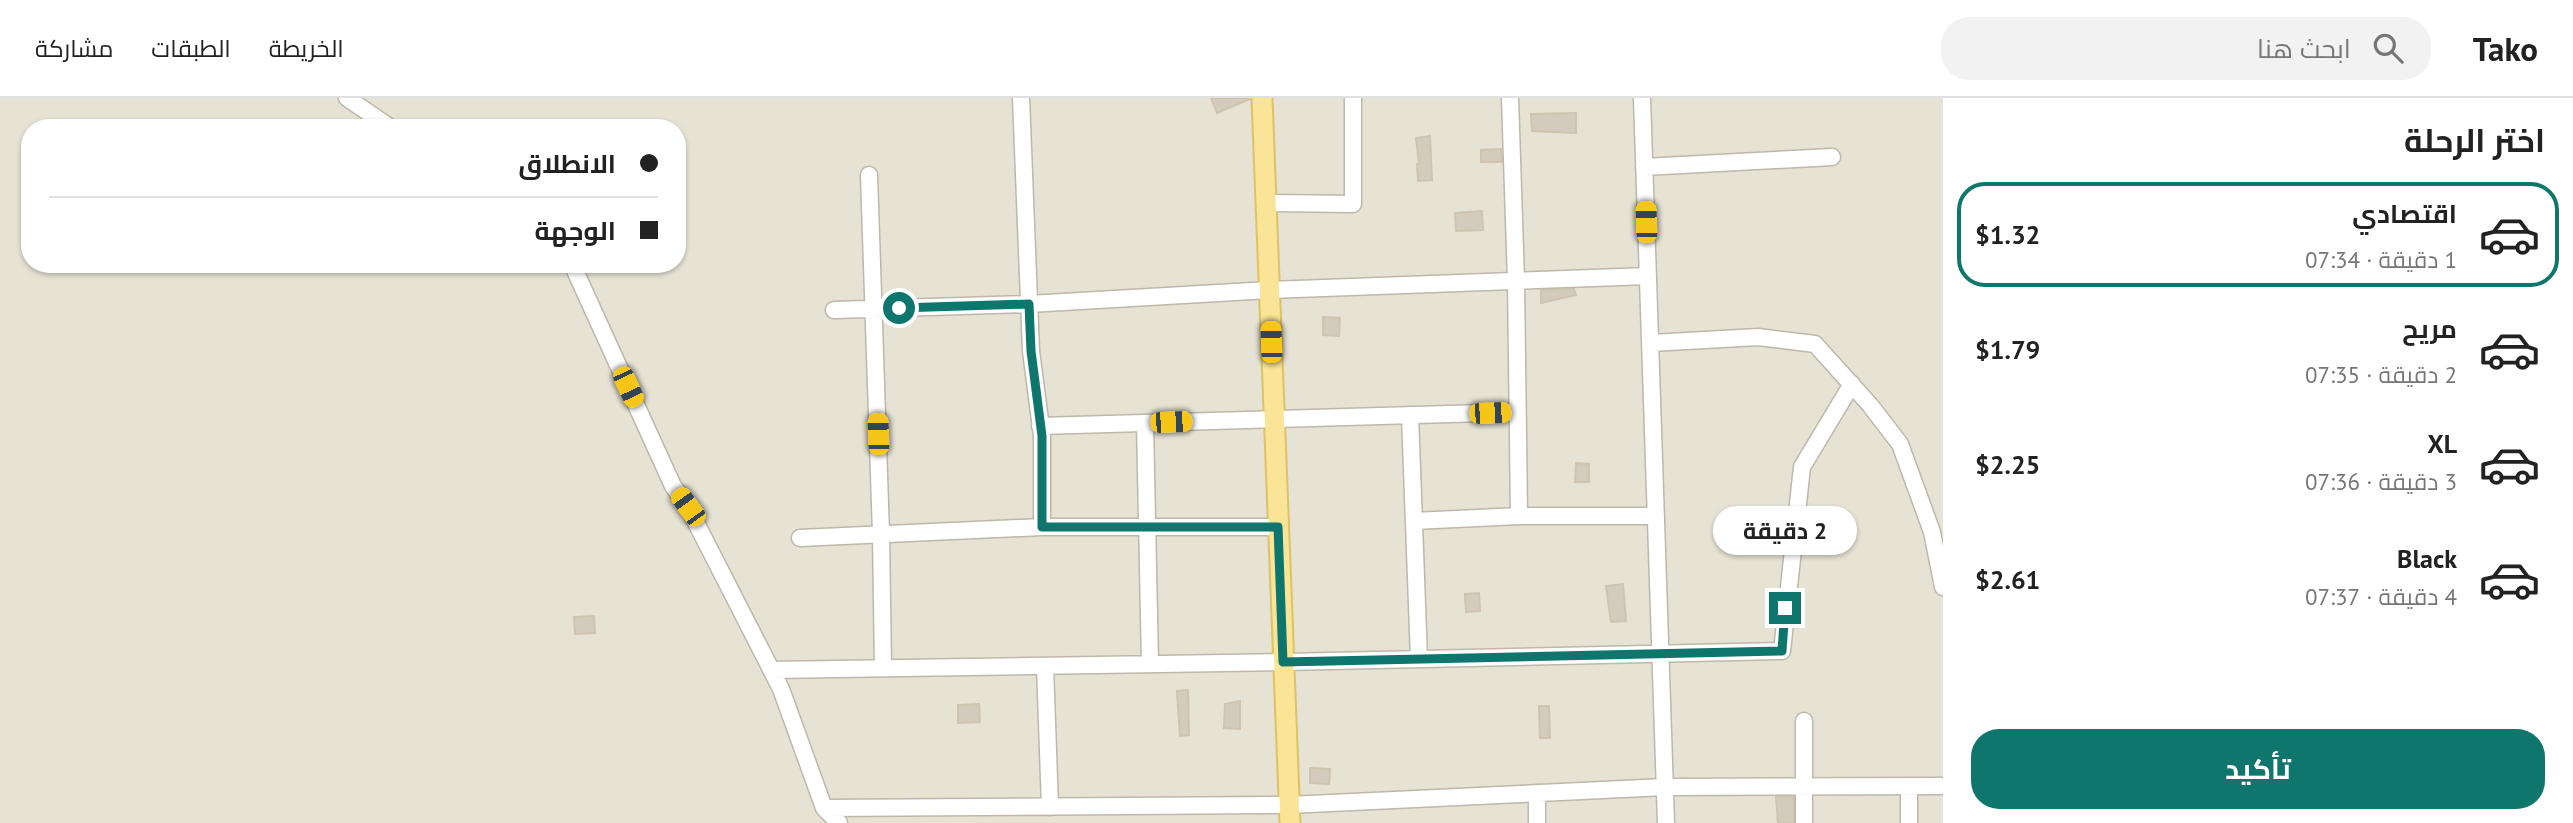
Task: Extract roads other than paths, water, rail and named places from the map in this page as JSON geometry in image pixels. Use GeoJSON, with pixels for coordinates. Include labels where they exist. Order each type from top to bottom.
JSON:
{"type":"FeatureCollection","features":[{"type":"Feature","properties":{"kind":"main road"},"geometry":{"type":"LineString","coordinates":[[1262,98],[1289,814]]}},
{"type":"Feature","properties":{"kind":"street"},"geometry":{"type":"LineString","coordinates":[[346,98],[378,119]]}},
{"type":"Feature","properties":{"kind":"street"},"geometry":{"type":"LineString","coordinates":[[1021,98],[1031,351],[1040,426],[1042,527]]}},
{"type":"Feature","properties":{"kind":"street"},"geometry":{"type":"LineString","coordinates":[[1266,203],[1353,204],[1353,98]]}},
{"type":"Feature","properties":{"kind":"street"},"geometry":{"type":"LineString","coordinates":[[1510,98],[1516,281],[1518,516]]}},
{"type":"Feature","properties":{"kind":"street"},"geometry":{"type":"LineString","coordinates":[[1642,98],[1666,823]]}},
{"type":"Feature","properties":{"kind":"street"},"geometry":{"type":"LineString","coordinates":[[1644,167],[1832,158]]}},
{"type":"Feature","properties":{"kind":"street"},"geometry":{"type":"LineString","coordinates":[[870,176],[883,668]]}},
{"type":"Feature","properties":{"kind":"street"},"geometry":{"type":"LineString","coordinates":[[576,273],[673,486],[688,507],[780,689],[824,808],[839,823]]}},
{"type":"Feature","properties":{"kind":"street"},"geometry":{"type":"LineString","coordinates":[[834,310],[1029,304],[1269,290],[1648,276]]}},
{"type":"Feature","properties":{"kind":"street"},"geometry":{"type":"LineString","coordinates":[[1651,343],[1758,337],[1815,344],[1852,384],[1900,444],[1932,531],[1943,587]]}},
{"type":"Feature","properties":{"kind":"street"},"geometry":{"type":"LineString","coordinates":[[771,670],[1782,651],[1802,467],[1852,384]]}},
{"type":"Feature","properties":{"kind":"street"},"geometry":{"type":"LineString","coordinates":[[1040,426],[1517,412]]}},
{"type":"Feature","properties":{"kind":"street"},"geometry":{"type":"LineString","coordinates":[[1410,415],[1419,659]]}},
{"type":"Feature","properties":{"kind":"street"},"geometry":{"type":"LineString","coordinates":[[1145,423],[1150,664]]}},
{"type":"Feature","properties":{"kind":"street"},"geometry":{"type":"LineString","coordinates":[[1414,520],[1518,516],[1656,516]]}},
{"type":"Feature","properties":{"kind":"street"},"geometry":{"type":"LineString","coordinates":[[800,538],[1042,527],[1278,527]]}},
{"type":"Feature","properties":{"kind":"street"},"geometry":{"type":"LineString","coordinates":[[1045,666],[1050,807]]}},
{"type":"Feature","properties":{"kind":"street"},"geometry":{"type":"LineString","coordinates":[[1804,721],[1804,823]]}},
{"type":"Feature","properties":{"kind":"street"},"geometry":{"type":"LineString","coordinates":[[1909,786],[1909,823]]}},
{"type":"Feature","properties":{"kind":"street"},"geometry":{"type":"LineString","coordinates":[[824,808],[1153,806],[1289,814],[1537,793],[1665,787],[1943,786]]}},
{"type":"Feature","properties":{"kind":"street"},"geometry":{"type":"LineString","coordinates":[[1537,793],[1537,823]]}},
{"type":"Feature","properties":{"kind":"street"},"geometry":{"type":"LineString","coordinates":[[1153,806],[1153,823]]}}]}
